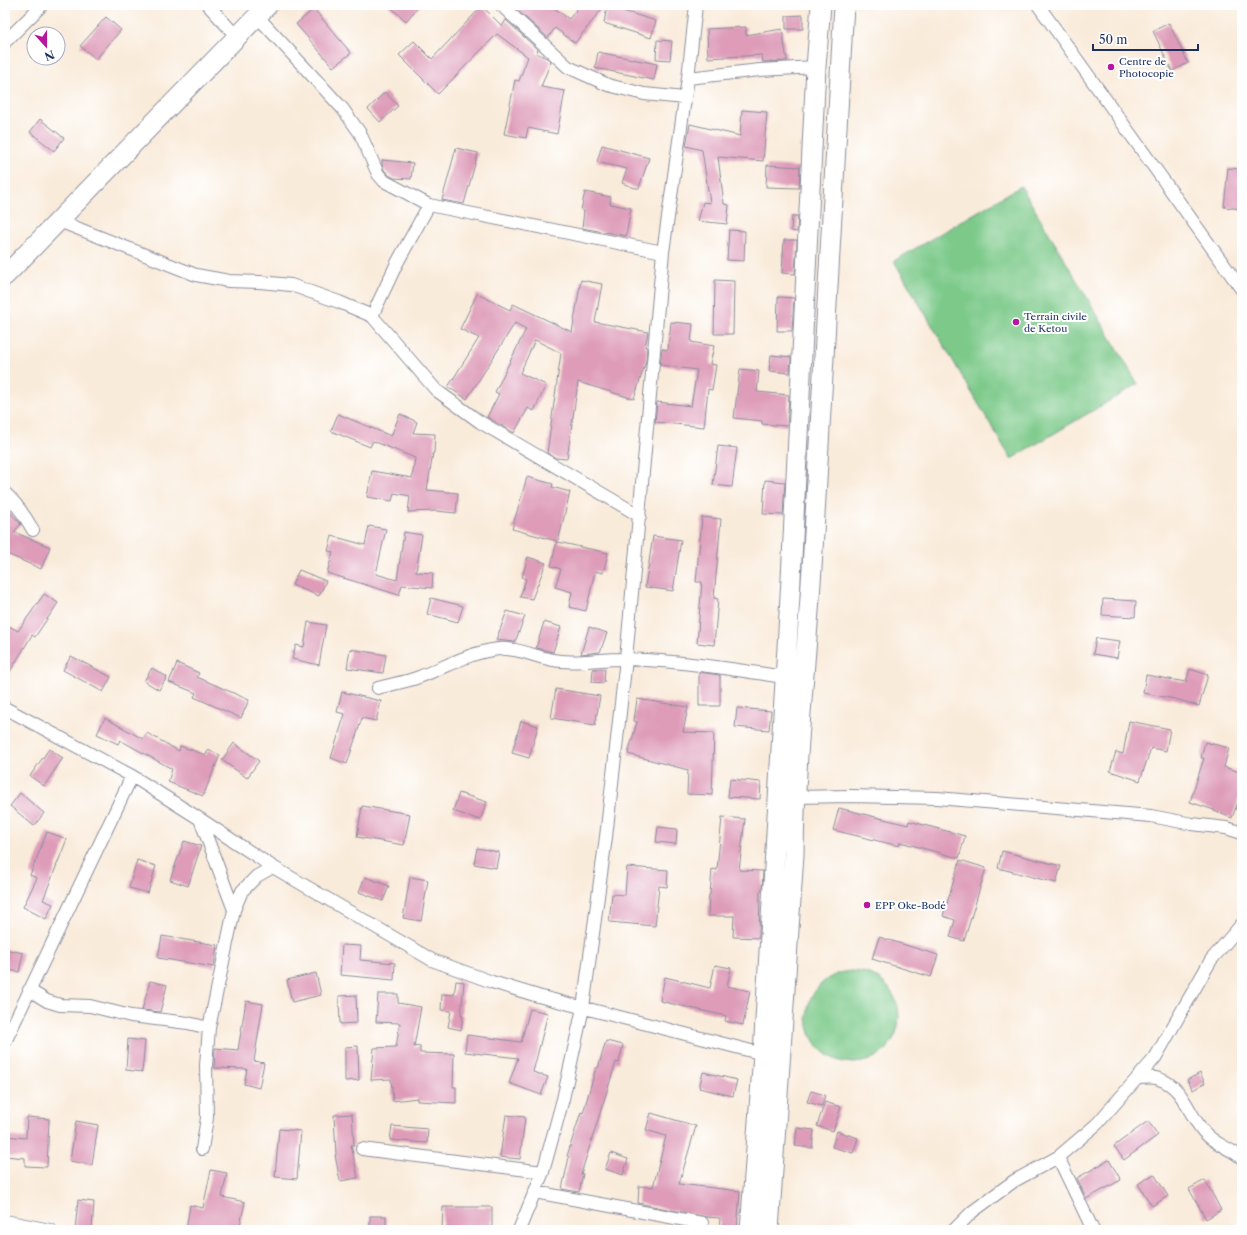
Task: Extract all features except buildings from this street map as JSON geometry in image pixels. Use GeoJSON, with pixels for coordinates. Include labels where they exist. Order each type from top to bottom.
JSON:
{"type":"FeatureCollection","features":[{"type":"Feature","properties":{"kind":"main road"},"geometry":{"type":"LineString","coordinates":[[750,1230],[763,1054],[790,579],[816,67],[821,5]]}},
{"type":"Feature","properties":{"kind":"main road"},"geometry":{"type":"LineString","coordinates":[[769,1230],[794,854],[795,797],[812,571],[844,5]]}},
{"type":"Feature","properties":{"kind":"main road"},"geometry":{"type":"LineString","coordinates":[[5,276],[263,11]]}},
{"type":"Feature","properties":{"kind":"street"},"geometry":{"type":"LineString","coordinates":[[5,42],[42,5]]}},
{"type":"Feature","properties":{"kind":"street"},"geometry":{"type":"LineString","coordinates":[[208,5],[237,37]]}},
{"type":"Feature","properties":{"kind":"street"},"geometry":{"type":"LineString","coordinates":[[501,5],[568,67],[608,85],[644,94],[685,98]]}},
{"type":"Feature","properties":{"kind":"street"},"geometry":{"type":"LineString","coordinates":[[519,1230],[543,1172],[563,1099],[583,1008],[606,838],[626,659],[663,252],[688,78],[696,5]]}},
{"type":"Feature","properties":{"kind":"street"},"geometry":{"type":"LineString","coordinates":[[1038,5],[1242,290]]}},
{"type":"Feature","properties":{"kind":"street"},"geometry":{"type":"LineString","coordinates":[[263,11],[342,108],[360,133],[380,178],[384,181],[429,205],[663,252]]}},
{"type":"Feature","properties":{"kind":"street"},"geometry":{"type":"LineString","coordinates":[[688,78],[760,70],[816,67]]}},
{"type":"Feature","properties":{"kind":"street"},"geometry":{"type":"LineString","coordinates":[[372,316],[397,263],[429,205]]}},
{"type":"Feature","properties":{"kind":"street"},"geometry":{"type":"LineString","coordinates":[[59,221],[196,275],[229,281],[291,285],[339,302],[372,316],[436,390],[480,422],[640,516]]}},
{"type":"Feature","properties":{"kind":"street"},"geometry":{"type":"LineString","coordinates":[[5,493],[14,501],[26,517],[33,530]]}},
{"type":"Feature","properties":{"kind":"street"},"geometry":{"type":"LineString","coordinates":[[378,688],[418,677],[475,654],[500,649],[514,650],[548,660],[626,659],[677,662],[784,676]]}},
{"type":"Feature","properties":{"kind":"street"},"geometry":{"type":"LineString","coordinates":[[5,708],[132,776],[273,867],[432,960],[492,982],[538,996],[763,1054]]}},
{"type":"Feature","properties":{"kind":"street"},"geometry":{"type":"LineString","coordinates":[[5,1042],[132,776]]}},
{"type":"Feature","properties":{"kind":"street"},"geometry":{"type":"LineString","coordinates":[[795,797],[850,796],[937,798],[1150,816],[1192,824],[1226,828],[1242,833]]}},
{"type":"Feature","properties":{"kind":"street"},"geometry":{"type":"LineString","coordinates":[[200,819],[234,910]]}},
{"type":"Feature","properties":{"kind":"street"},"geometry":{"type":"LineString","coordinates":[[202,1149],[207,1118],[206,1065],[209,1028],[234,910],[242,891],[257,876],[273,867]]}},
{"type":"Feature","properties":{"kind":"street"},"geometry":{"type":"LineString","coordinates":[[954,1230],[972,1212],[1014,1181],[1058,1157],[1097,1124],[1155,1058],[1211,960],[1242,924]]}},
{"type":"Feature","properties":{"kind":"street"},"geometry":{"type":"LineString","coordinates":[[29,990],[47,1001],[60,1005],[90,1006],[131,1016],[188,1023],[209,1028]]}},
{"type":"Feature","properties":{"kind":"street"},"geometry":{"type":"LineString","coordinates":[[1155,1058],[1158,1078]]}},
{"type":"Feature","properties":{"kind":"street"},"geometry":{"type":"LineString","coordinates":[[1138,1078],[1158,1078],[1176,1089],[1183,1097],[1193,1117],[1204,1132],[1214,1142],[1234,1151],[1242,1158]]}},
{"type":"Feature","properties":{"kind":"street"},"geometry":{"type":"LineString","coordinates":[[362,1149],[543,1172]]}},
{"type":"Feature","properties":{"kind":"street"},"geometry":{"type":"LineString","coordinates":[[1058,1157],[1093,1230]]}},
{"type":"Feature","properties":{"kind":"street"},"geometry":{"type":"LineString","coordinates":[[535,1192],[702,1224]]}},
{"type":"Feature","properties":{"kind":"street"},"geometry":{"type":"LineString","coordinates":[[5,1221],[50,1230]]}},
{"type":"Feature","properties":{"kind":"green space","name":"Terrain civile de Ketou"},"geometry":{"type":"Polygon","coordinates":[[[1021,186],[1138,384],[1011,459],[894,261],[1021,186]]]}},
{"type":"Feature","properties":{"kind":"green space"},"geometry":{"type":"Polygon","coordinates":[[[853,971],[871,974],[886,984],[896,999],[899,1017],[896,1035],[886,1050],[871,1060],[853,1063],[835,1060],[820,1050],[810,1035],[807,1017],[810,999],[820,984],[835,974],[853,971]]]}},
{"type":"Feature","properties":{"kind":"place","name":"Centre de Photocopie"},"geometry":{"type":"Point","coordinates":[1111,67]}},
{"type":"Feature","properties":{"kind":"place","name":"Terrain civile de Ketou"},"geometry":{"type":"Point","coordinates":[1016,322]}},
{"type":"Feature","properties":{"kind":"place","name":"EPP Oke-Bodé"},"geometry":{"type":"Point","coordinates":[867,905]}}]}
